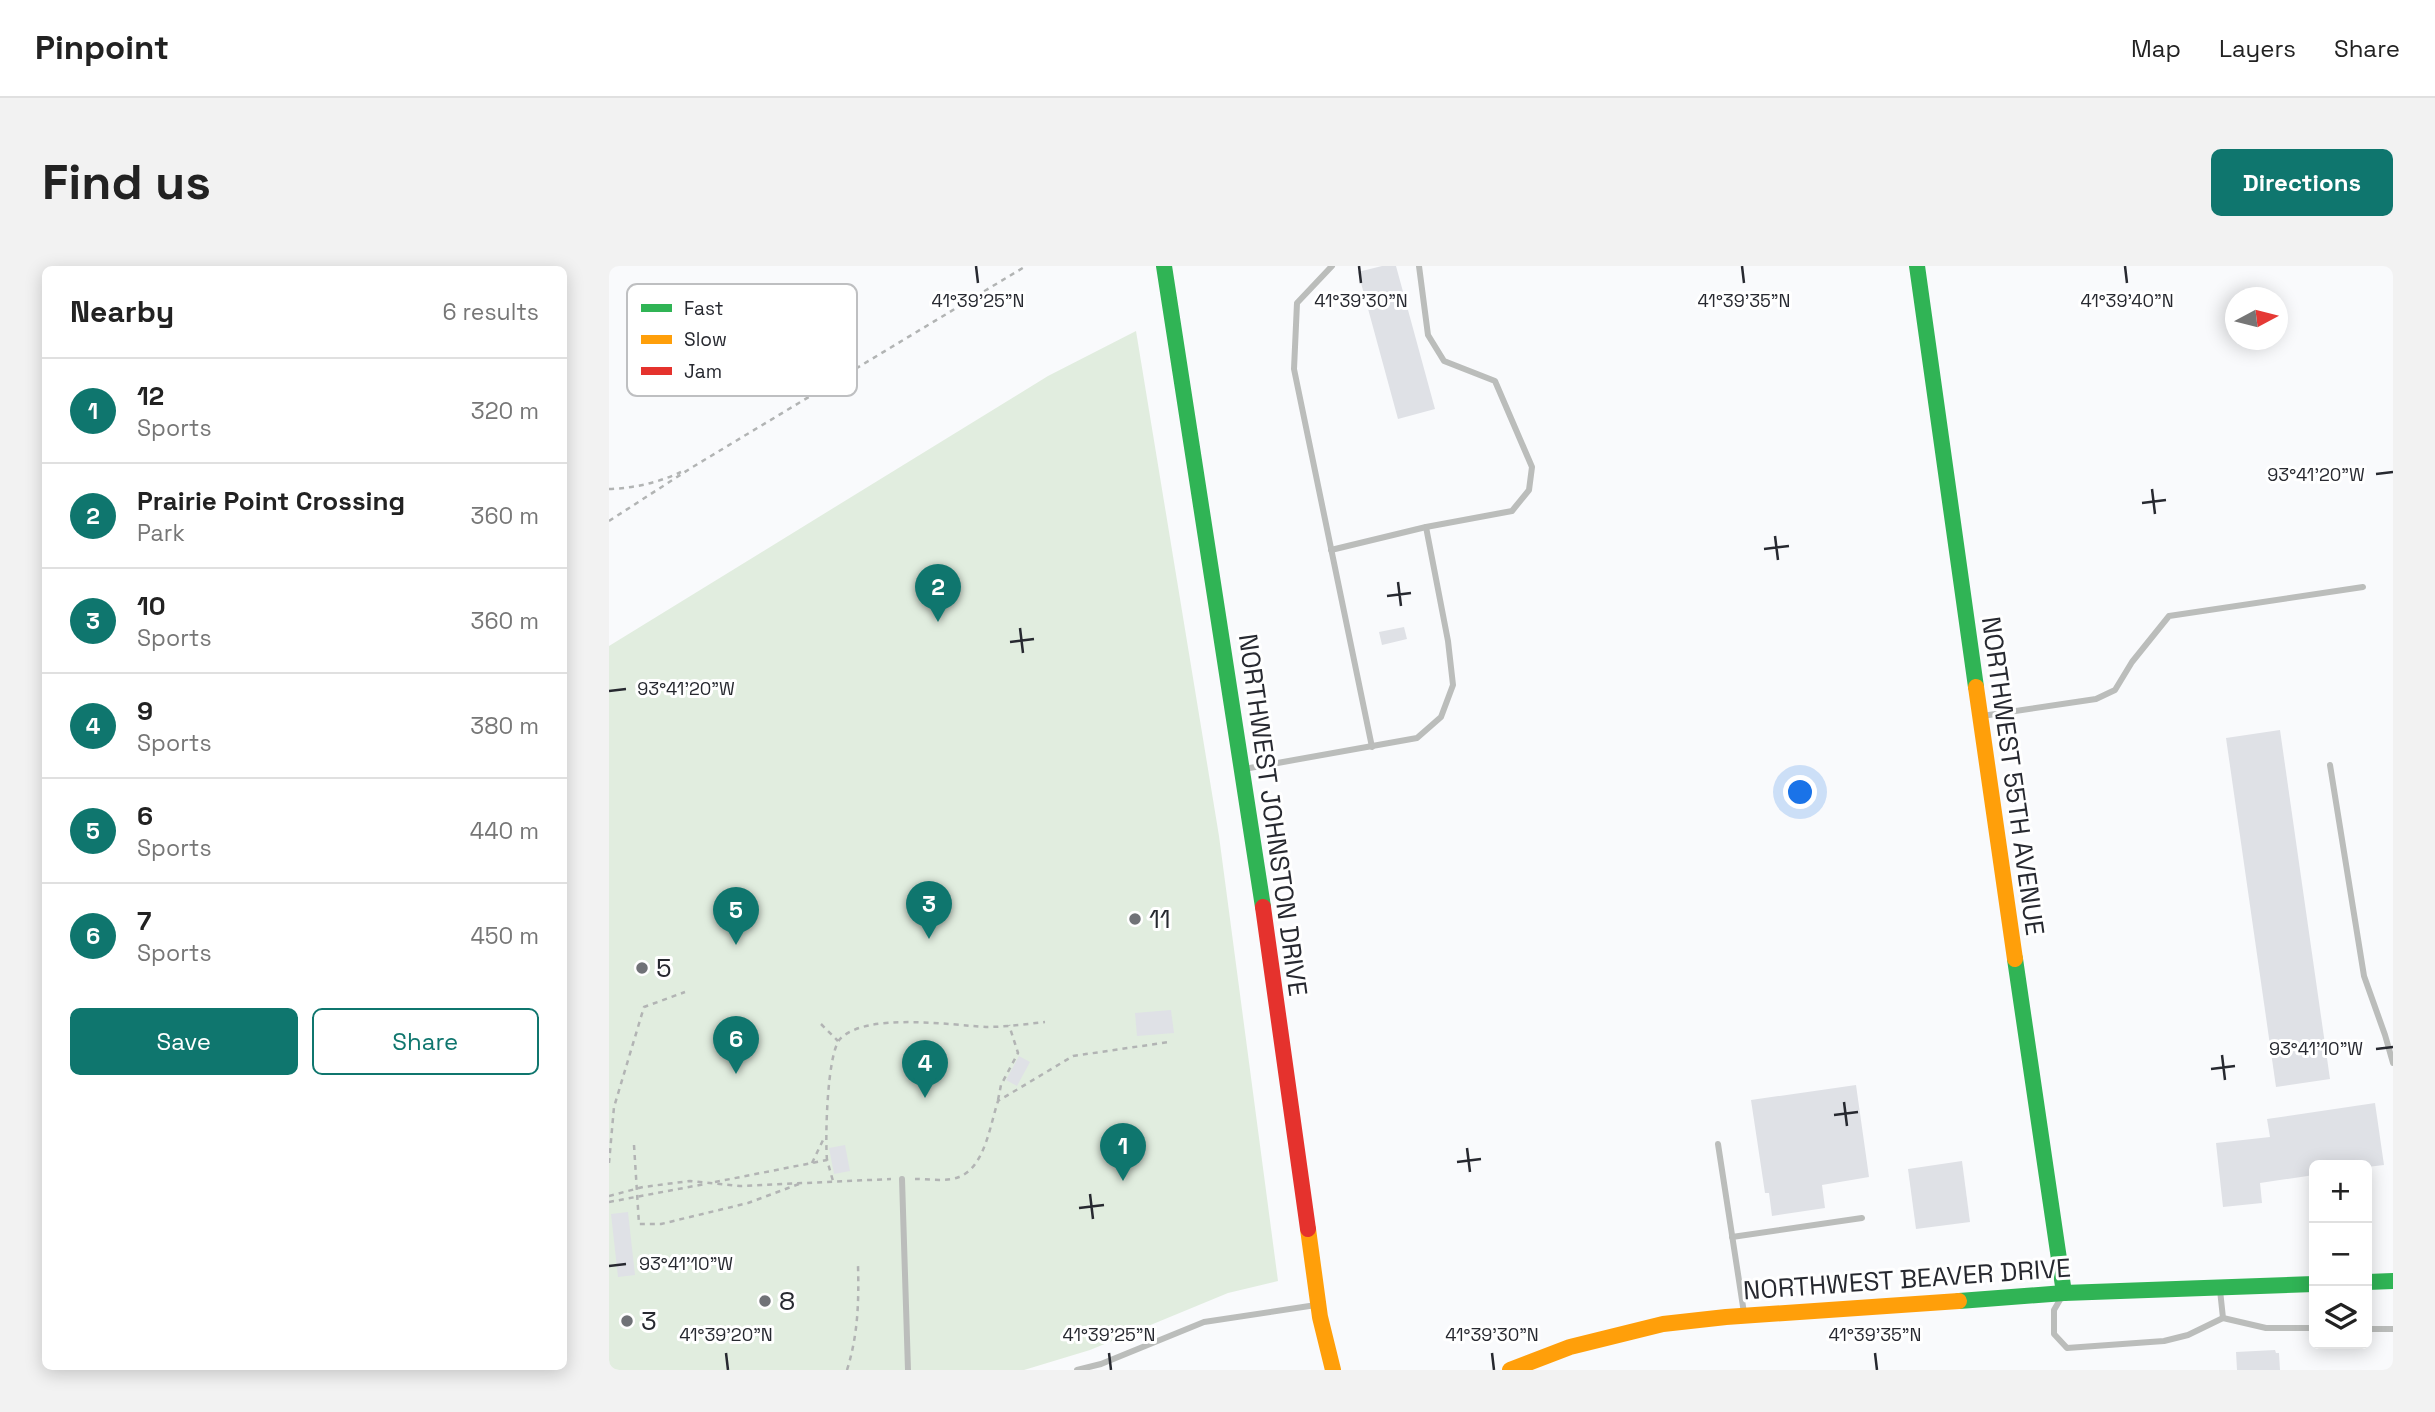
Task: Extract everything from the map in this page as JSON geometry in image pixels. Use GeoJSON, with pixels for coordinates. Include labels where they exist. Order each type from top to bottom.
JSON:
{"type":"FeatureCollection","features":[{"type":"Feature","properties":{"kind":"street","name":"NORTHWEST JOHNSTON DRIVE"},"geometry":{"type":"LineString","coordinates":[[1164,266],[1242,769],[1318,1304],[1333,1370]]}},
{"type":"Feature","properties":{"kind":"street","name":"NORTHWEST 55TH AVENUE"},"geometry":{"type":"LineString","coordinates":[[1917,266],[2064,1293]]}},
{"type":"Feature","properties":{"kind":"street"},"geometry":{"type":"LineString","coordinates":[[2372,1282],[2393,1281]]}},
{"type":"Feature","properties":{"kind":"street","name":"NORTHWEST BEAVER DRIVE"},"geometry":{"type":"LineString","coordinates":[[1510,1370],[1609,1335],[1660,1323],[1709,1316],[2064,1293],[2309,1284]]}},
{"type":"Feature","properties":{"kind":"lane"},"geometry":{"type":"LineString","coordinates":[[1332,266],[1297,303],[1294,369],[1372,747]]}},
{"type":"Feature","properties":{"kind":"lane"},"geometry":{"type":"LineString","coordinates":[[1331,550],[1426,527],[1512,511],[1529,491],[1532,467],[1495,381],[1444,361],[1428,335],[1419,266]]}},
{"type":"Feature","properties":{"kind":"lane"},"geometry":{"type":"LineString","coordinates":[[1242,769],[1417,738],[1441,717],[1453,685],[1448,641],[1426,527]]}},
{"type":"Feature","properties":{"kind":"lane"},"geometry":{"type":"LineString","coordinates":[[1980,716],[2096,699],[2115,690],[2132,662],[2169,616],[2363,587]]}},
{"type":"Feature","properties":{"kind":"lane"},"geometry":{"type":"LineString","coordinates":[[2330,765],[2364,976],[2393,1063]]}},
{"type":"Feature","properties":{"kind":"lane"},"geometry":{"type":"LineString","coordinates":[[1717,1144],[1745,1315]]}},
{"type":"Feature","properties":{"kind":"lane"},"geometry":{"type":"LineString","coordinates":[[902,1179],[908,1370]]}},
{"type":"Feature","properties":{"kind":"lane"},"geometry":{"type":"LineString","coordinates":[[1732,1237],[1862,1218]]}},
{"type":"Feature","properties":{"kind":"lane"},"geometry":{"type":"LineString","coordinates":[[2220,1287],[2223,1318]]}},
{"type":"Feature","properties":{"kind":"lane"},"geometry":{"type":"LineString","coordinates":[[2064,1293],[2054,1310],[2055,1334],[2067,1348],[2164,1341],[2189,1335],[2223,1318],[2266,1328],[2309,1328]]}},
{"type":"Feature","properties":{"kind":"lane"},"geometry":{"type":"LineString","coordinates":[[1077,1370],[1101,1364],[1203,1322],[1318,1304]]}},
{"type":"Feature","properties":{"kind":"lane"},"geometry":{"type":"LineString","coordinates":[[2372,1329],[2393,1329]]}},
{"type":"Feature","properties":{"kind":"path"},"geometry":{"type":"LineString","coordinates":[[857,368],[1025,266]]}},
{"type":"Feature","properties":{"kind":"path"},"geometry":{"type":"LineString","coordinates":[[609,521],[810,396]]}},
{"type":"Feature","properties":{"kind":"path"},"geometry":{"type":"LineString","coordinates":[[609,489],[656,483],[691,468]]}},
{"type":"Feature","properties":{"kind":"path"},"geometry":{"type":"LineString","coordinates":[[609,1163],[614,1107],[644,1007],[685,992]]}},
{"type":"Feature","properties":{"kind":"path"},"geometry":{"type":"LineString","coordinates":[[832,1181],[825,1137],[833,1057],[838,1041],[860,1027],[880,1024],[932,1022],[989,1027],[1045,1022]]}},
{"type":"Feature","properties":{"kind":"path"},"geometry":{"type":"LineString","coordinates":[[821,1024],[838,1041]]}},
{"type":"Feature","properties":{"kind":"path"},"geometry":{"type":"LineString","coordinates":[[609,1196],[690,1181],[740,1186],[956,1178],[968,1172],[979,1158],[1001,1086],[1018,1053],[1009,1025]]}},
{"type":"Feature","properties":{"kind":"path"},"geometry":{"type":"LineString","coordinates":[[998,1101],[1073,1056],[1169,1042]]}},
{"type":"Feature","properties":{"kind":"path"},"geometry":{"type":"LineString","coordinates":[[812,1163],[825,1137]]}},
{"type":"Feature","properties":{"kind":"path"},"geometry":{"type":"LineString","coordinates":[[635,1145],[639,1224],[661,1224],[748,1203],[803,1183]]}},
{"type":"Feature","properties":{"kind":"path"},"geometry":{"type":"LineString","coordinates":[[609,1202],[827,1160]]}},
{"type":"Feature","properties":{"kind":"path"},"geometry":{"type":"LineString","coordinates":[[848,1370],[856,1342],[858,1265]]}},
{"type":"Feature","properties":{"kind":"green space"},"geometry":{"type":"Polygon","coordinates":[[[1136,331],[1219,836],[1278,1281],[1228,1293],[1090,1350],[1024,1370],[609,1370],[609,646],[1048,376],[1136,331]]]}},
{"type":"Feature","properties":{"kind":"building"},"geometry":{"type":"Polygon","coordinates":[[[1382,266],[1396,266],[1435,409],[1398,419],[1358,272],[1382,266]]]}},
{"type":"Feature","properties":{"kind":"building"},"geometry":{"type":"Polygon","coordinates":[[[1404,627],[1407,639],[1382,645],[1379,632],[1404,627]]]}},
{"type":"Feature","properties":{"kind":"building"},"geometry":{"type":"Polygon","coordinates":[[[2280,730],[2330,1079],[2276,1087],[2226,738],[2280,730]]]}},
{"type":"Feature","properties":{"kind":"building"},"geometry":{"type":"Polygon","coordinates":[[[1171,1010],[1174,1033],[1137,1036],[1135,1013],[1171,1010]]]}},
{"type":"Feature","properties":{"kind":"building"},"geometry":{"type":"Polygon","coordinates":[[[1019,1056],[1030,1062],[1017,1086],[1006,1080],[1019,1056]]]}},
{"type":"Feature","properties":{"kind":"building"},"geometry":{"type":"Polygon","coordinates":[[[1856,1085],[1869,1177],[1822,1185],[1825,1208],[1772,1216],[1769,1193],[1765,1193],[1751,1100],[1856,1085]]]}},
{"type":"Feature","properties":{"kind":"building"},"geometry":{"type":"Polygon","coordinates":[[[2375,1103],[2384,1165],[2372,1166],[2372,1160],[2309,1160],[2309,1176],[2260,1183],[2262,1203],[2223,1207],[2216,1143],[2270,1137],[2267,1119],[2375,1103]]]}},
{"type":"Feature","properties":{"kind":"building"},"geometry":{"type":"Polygon","coordinates":[[[845,1145],[850,1171],[834,1174],[829,1148],[845,1145]]]}},
{"type":"Feature","properties":{"kind":"building"},"geometry":{"type":"Polygon","coordinates":[[[1962,1161],[1970,1222],[1916,1229],[1908,1169],[1962,1161]]]}},
{"type":"Feature","properties":{"kind":"building"},"geometry":{"type":"Polygon","coordinates":[[[628,1212],[635,1275],[618,1277],[611,1214],[628,1212]]]}},
{"type":"Feature","properties":{"kind":"building"},"geometry":{"type":"Polygon","coordinates":[[[2275,1350],[2279,1353],[2280,1370],[2237,1370],[2236,1352],[2275,1350]]]}},
{"type":"Feature","properties":{"kind":"traffic: fast"},"geometry":{"type":"LineString","coordinates":[[1164,266],[1263,907]]}},
{"type":"Feature","properties":{"kind":"traffic: fast"},"geometry":{"type":"LineString","coordinates":[[1917,266],[1976,687]]}},
{"type":"Feature","properties":{"kind":"traffic: fast"},"geometry":{"type":"LineString","coordinates":[[2015,959],[2064,1293]]}},
{"type":"Feature","properties":{"kind":"traffic: fast"},"geometry":{"type":"LineString","coordinates":[[2372,1282],[2393,1281]]}},
{"type":"Feature","properties":{"kind":"traffic: fast"},"geometry":{"type":"LineString","coordinates":[[1959,1301],[2064,1293],[2309,1284]]}},
{"type":"Feature","properties":{"kind":"traffic: slow"},"geometry":{"type":"LineString","coordinates":[[1976,687],[2015,959]]}},
{"type":"Feature","properties":{"kind":"traffic: slow"},"geometry":{"type":"LineString","coordinates":[[1308,1229],[1320,1317],[1333,1370]]}},
{"type":"Feature","properties":{"kind":"traffic: slow"},"geometry":{"type":"LineString","coordinates":[[1510,1370],[1570,1347],[1663,1324],[1959,1301]]}},
{"type":"Feature","properties":{"kind":"traffic: jam"},"geometry":{"type":"LineString","coordinates":[[1263,907],[1308,1229]]}},
{"type":"Feature","properties":{"kind":"place","name":"Prairie Point Crossing"},"geometry":{"type":"Point","coordinates":[938,622]}},
{"type":"Feature","properties":{"kind":"place","name":"11"},"geometry":{"type":"Point","coordinates":[1135,919]}},
{"type":"Feature","properties":{"kind":"place","name":"10"},"geometry":{"type":"Point","coordinates":[929,939]}},
{"type":"Feature","properties":{"kind":"place","name":"6"},"geometry":{"type":"Point","coordinates":[736,945]}},
{"type":"Feature","properties":{"kind":"place","name":"5"},"geometry":{"type":"Point","coordinates":[642,968]}},
{"type":"Feature","properties":{"kind":"place","name":"7"},"geometry":{"type":"Point","coordinates":[736,1074]}},
{"type":"Feature","properties":{"kind":"place","name":"9"},"geometry":{"type":"Point","coordinates":[925,1098]}},
{"type":"Feature","properties":{"kind":"place","name":"12"},"geometry":{"type":"Point","coordinates":[1123,1181]}},
{"type":"Feature","properties":{"kind":"place","name":"8"},"geometry":{"type":"Point","coordinates":[765,1301]}},
{"type":"Feature","properties":{"kind":"place","name":"3"},"geometry":{"type":"Point","coordinates":[627,1321]}}]}
